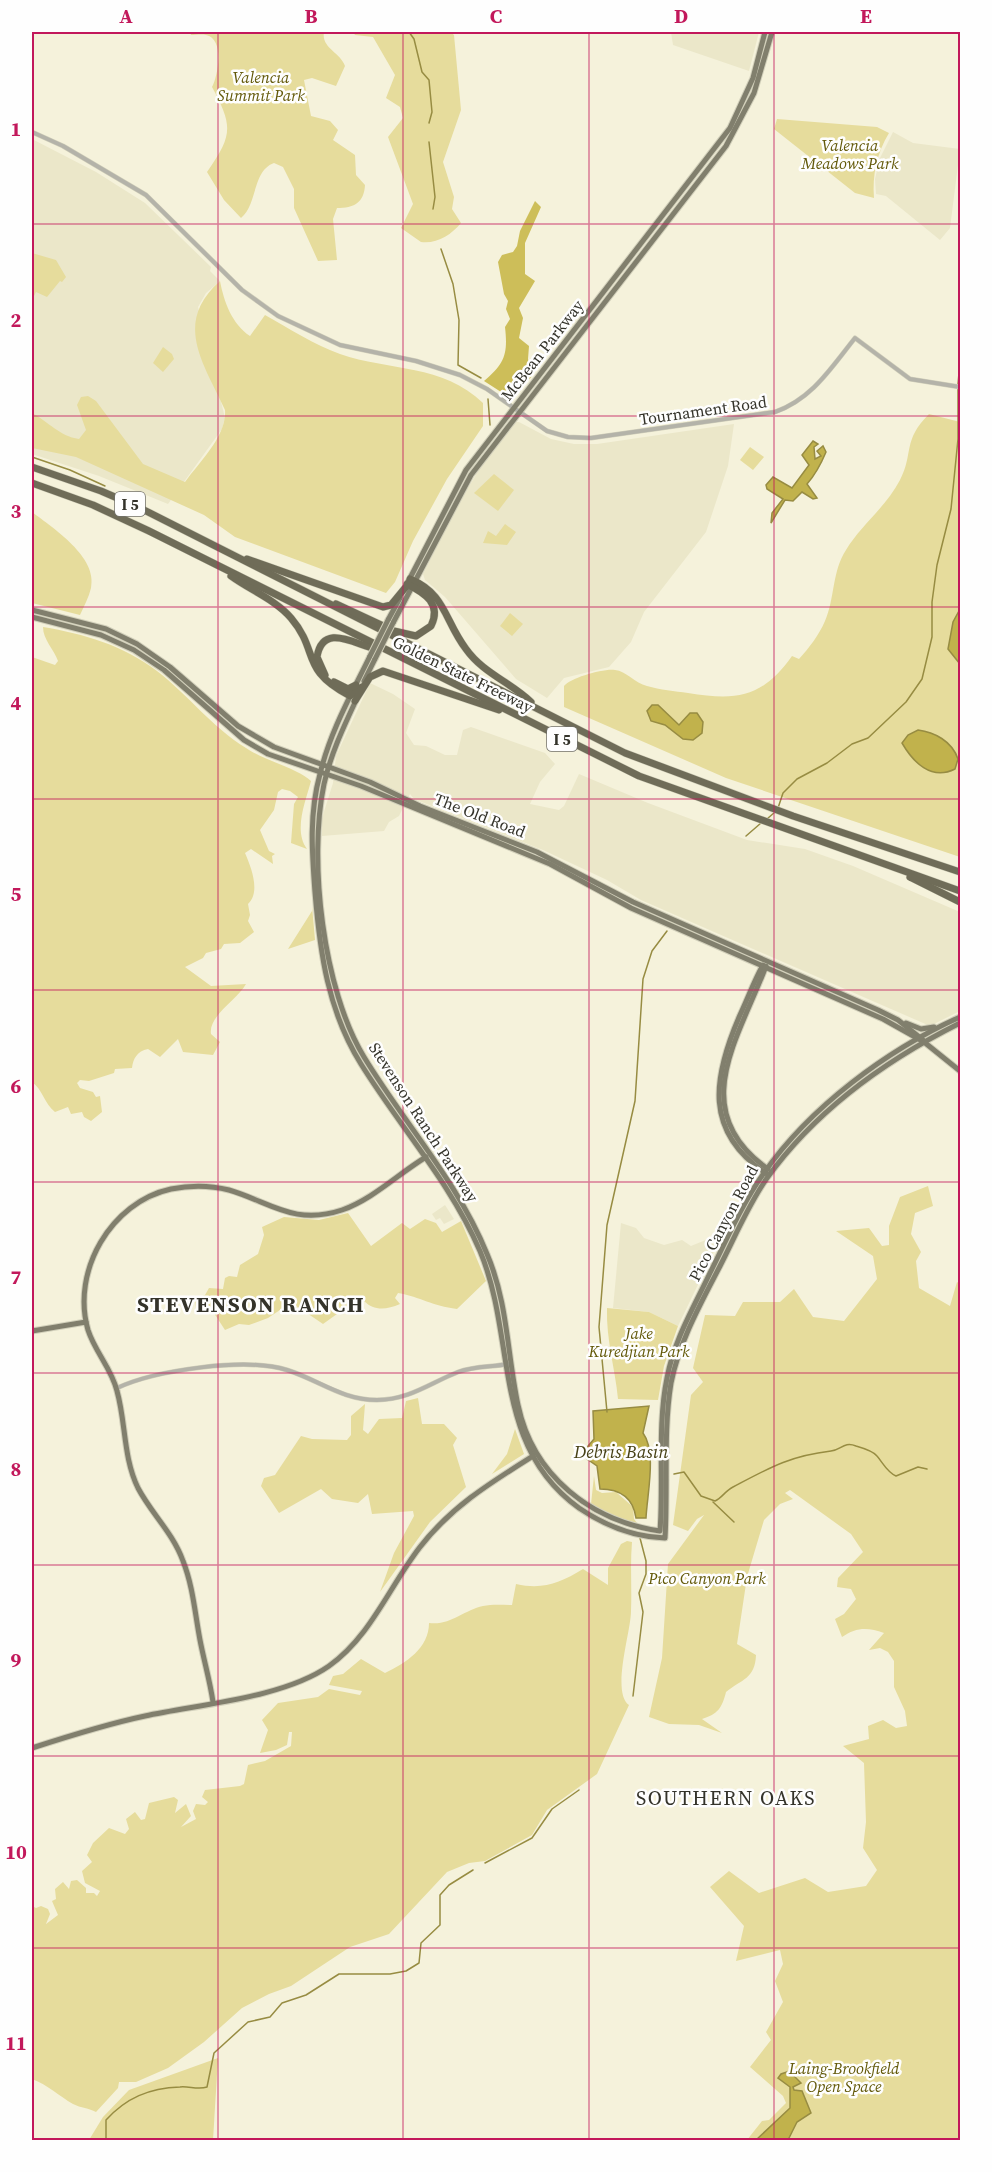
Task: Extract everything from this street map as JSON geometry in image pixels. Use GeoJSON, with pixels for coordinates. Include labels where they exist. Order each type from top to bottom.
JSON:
{"type":"FeatureCollection","features":[{"type":"Feature","properties":{"kind":"highway","name":"Golden State Freeway"},"geometry":{"type":"LineString","coordinates":[[32,467],[101,491],[644,761],[793,816],[960,872]]}},
{"type":"Feature","properties":{"kind":"highway","name":"Golden State Freeway"},"geometry":{"type":"LineString","coordinates":[[32,483],[118,516],[639,776],[960,891]]}},
{"type":"Feature","properties":{"kind":"highway"},"geometry":{"type":"LineString","coordinates":[[224,551],[383,608],[391,605],[409,584]]}},
{"type":"Feature","properties":{"kind":"highway"},"geometry":{"type":"LineString","coordinates":[[217,565],[286,612],[300,632],[321,677],[353,699]]}},
{"type":"Feature","properties":{"kind":"highway"},"geometry":{"type":"LineString","coordinates":[[313,596],[347,607],[404,635],[416,636],[431,627],[434,609],[428,597],[409,584]]}},
{"type":"Feature","properties":{"kind":"highway"},"geometry":{"type":"LineString","coordinates":[[409,584],[434,593],[457,638],[478,664],[523,695],[537,708]]}},
{"type":"Feature","properties":{"kind":"highway"},"geometry":{"type":"LineString","coordinates":[[359,686],[348,689],[325,675],[317,657],[322,644],[328,639],[340,637],[368,648],[384,650]]}},
{"type":"Feature","properties":{"kind":"highway"},"geometry":{"type":"LineString","coordinates":[[353,699],[370,677],[383,671],[514,715]]}},
{"type":"Feature","properties":{"kind":"highway"},"geometry":{"type":"LineString","coordinates":[[353,699],[359,686]]}},
{"type":"Feature","properties":{"kind":"highway"},"geometry":{"type":"LineString","coordinates":[[886,865],[960,902]]}},
{"type":"Feature","properties":{"kind":"main road","name":"McBean Parkway"},"geometry":{"type":"LineString","coordinates":[[409,584],[477,466],[519,413],[567,345],[723,138],[748,92],[765,32]]}},
{"type":"Feature","properties":{"kind":"main road","name":"McBean Parkway"},"geometry":{"type":"LineString","coordinates":[[359,686],[457,485],[513,408],[567,345],[726,146],[746,111],[766,59],[772,32]]}},
{"type":"Feature","properties":{"kind":"main road"},"geometry":{"type":"LineString","coordinates":[[762,49],[766,59]]}},
{"type":"Feature","properties":{"kind":"main road"},"geometry":{"type":"LineString","coordinates":[[454,504],[457,485]]}},
{"type":"Feature","properties":{"kind":"main road","name":"The Old Road"},"geometry":{"type":"LineString","coordinates":[[32,610],[100,627],[137,644],[170,667],[247,732],[283,752],[548,857],[633,902],[883,1019],[921,1040]]}},
{"type":"Feature","properties":{"kind":"main road","name":"The Old Road"},"geometry":{"type":"LineString","coordinates":[[32,617],[101,635],[134,650],[164,670],[244,740],[267,754],[550,864],[631,908],[898,1020],[960,1071]]}},
{"type":"Feature","properties":{"kind":"main road","name":"Stevenson Ranch Parkway"},"geometry":{"type":"LineString","coordinates":[[353,699],[325,767],[313,807],[312,844],[320,944],[328,990],[341,1026],[357,1058],[427,1156],[458,1207],[481,1253],[498,1309],[509,1364],[514,1412],[534,1455],[559,1483],[579,1500],[634,1530],[665,1538]]}},
{"type":"Feature","properties":{"kind":"main road"},"geometry":{"type":"LineString","coordinates":[[766,964],[729,1054],[723,1091],[725,1111],[733,1135],[768,1172]]}},
{"type":"Feature","properties":{"kind":"main road"},"geometry":{"type":"LineString","coordinates":[[898,1020],[927,1030],[959,1020]]}},
{"type":"Feature","properties":{"kind":"main road","name":"Pico Canyon Road"},"geometry":{"type":"LineString","coordinates":[[660,1531],[663,1409],[669,1368],[686,1323],[745,1204],[768,1172],[824,1112],[921,1040],[959,1020]]}},
{"type":"Feature","properties":{"kind":"main road"},"geometry":{"type":"LineString","coordinates":[[213,1702],[185,1566],[172,1537],[148,1504],[132,1473],[117,1388],[94,1345],[86,1322],[86,1282],[97,1249],[120,1217],[149,1197],[185,1187],[211,1186],[237,1193],[276,1210],[299,1214],[327,1213],[360,1202],[427,1156]]}},
{"type":"Feature","properties":{"kind":"main road","name":"Pico Canyon Road"},"geometry":{"type":"LineString","coordinates":[[665,1538],[669,1404],[674,1372],[689,1327],[768,1172]]}},
{"type":"Feature","properties":{"kind":"main road"},"geometry":{"type":"LineString","coordinates":[[32,1331],[86,1322]]}},
{"type":"Feature","properties":{"kind":"main road"},"geometry":{"type":"LineString","coordinates":[[32,1748],[112,1723],[283,1688],[302,1681],[331,1665],[365,1631],[409,1562],[441,1522],[480,1489],[534,1455]]}},
{"type":"Feature","properties":{"kind":"main road","name":"Stevenson Ranch Parkway"},"geometry":{"type":"LineString","coordinates":[[644,1532],[660,1531]]}},
{"type":"Feature","properties":{"kind":"street"},"geometry":{"type":"LineString","coordinates":[[32,132],[63,146],[146,195],[242,290],[278,316],[340,345],[451,371],[487,389],[519,413]]}},
{"type":"Feature","properties":{"kind":"street","name":"Tournament Road"},"geometry":{"type":"LineString","coordinates":[[519,413],[547,431],[580,438],[775,412],[793,405],[811,392],[855,339],[904,376],[918,382],[960,387]]}},
{"type":"Feature","properties":{"kind":"street"},"geometry":{"type":"LineString","coordinates":[[117,1388],[165,1373],[258,1365],[294,1372],[344,1396],[385,1400],[419,1392],[469,1369],[509,1364]]}},
{"type":"Feature","properties":{"kind":"shaded area"},"geometry":{"type":"Polygon","coordinates":[[[671,32],[759,32],[749,71],[673,45],[671,32]]]}},
{"type":"Feature","properties":{"kind":"shaded area"},"geometry":{"type":"Polygon","coordinates":[[[893,132],[913,143],[960,149],[950,228],[940,240],[886,196],[876,194],[875,179],[880,158],[893,132]]]}},
{"type":"Feature","properties":{"kind":"shaded area"},"geometry":{"type":"Polygon","coordinates":[[[32,139],[96,172],[145,203],[211,267],[210,271],[220,281],[206,293],[198,307],[225,418],[222,429],[168,504],[99,476],[32,454],[32,139]]]}},
{"type":"Feature","properties":{"kind":"shaded area"},"geometry":{"type":"Polygon","coordinates":[[[535,201],[541,207],[525,243],[525,274],[535,281],[519,308],[523,318],[519,338],[529,346],[528,359],[532,376],[512,399],[484,381],[497,369],[504,357],[505,327],[510,319],[506,309],[508,301],[504,294],[498,262],[502,255],[513,252],[517,246],[520,231],[535,201]]]}},
{"type":"Feature","properties":{"kind":"shaded area"},"geometry":{"type":"Polygon","coordinates":[[[515,422],[551,439],[574,444],[597,444],[734,424],[728,466],[706,532],[644,612],[631,642],[609,667],[564,678],[547,698],[516,679],[445,597],[425,580],[423,574],[459,503],[483,463],[515,422]]]}},
{"type":"Feature","properties":{"kind":"shaded area"},"geometry":{"type":"Polygon","coordinates":[[[370,683],[393,694],[415,709],[406,733],[414,745],[426,746],[445,755],[457,755],[463,730],[471,727],[545,753],[555,764],[540,782],[530,804],[559,810],[564,806],[579,774],[747,840],[805,849],[853,866],[960,912],[960,1011],[930,1026],[641,900],[607,880],[543,850],[414,799],[410,794],[399,816],[389,822],[384,831],[322,836],[322,818],[333,783],[336,756],[370,683]]]}},
{"type":"Feature","properties":{"kind":"shaded area"},"geometry":{"type":"Polygon","coordinates":[[[445,1205],[454,1219],[444,1224],[440,1218],[436,1220],[432,1214],[445,1205]]]}},
{"type":"Feature","properties":{"kind":"shaded area"},"geometry":{"type":"Polygon","coordinates":[[[621,1223],[636,1228],[644,1238],[664,1245],[682,1240],[691,1246],[708,1239],[718,1243],[678,1326],[649,1312],[613,1308],[621,1223]]]}},
{"type":"Feature","properties":{"kind":"green space","name":"Valencia Summit Park"},"geometry":{"type":"Polygon","coordinates":[[[190,32],[324,32],[325,42],[343,61],[345,66],[336,86],[312,78],[304,80],[311,116],[330,121],[338,130],[333,140],[355,155],[356,175],[365,185],[363,196],[357,203],[337,208],[333,219],[337,260],[318,261],[294,208],[294,189],[283,167],[274,163],[262,173],[250,205],[241,218],[224,200],[207,172],[222,149],[227,130],[224,112],[212,87],[218,67],[218,50],[212,38],[204,35],[191,35],[190,32]]]}},
{"type":"Feature","properties":{"kind":"green space"},"geometry":{"type":"Polygon","coordinates":[[[353,32],[451,32],[454,35],[461,110],[443,162],[454,197],[452,209],[461,223],[448,235],[438,240],[421,242],[401,228],[413,204],[388,137],[403,118],[400,107],[386,98],[395,75],[373,37],[355,35],[353,32]]]}},
{"type":"Feature","properties":{"kind":"green space","name":"Valencia Meadows Park"},"geometry":{"type":"Polygon","coordinates":[[[777,119],[877,127],[889,133],[876,164],[874,198],[855,193],[774,129],[777,119]]]}},
{"type":"Feature","properties":{"kind":"green space"},"geometry":{"type":"Polygon","coordinates":[[[32,253],[56,260],[66,277],[47,297],[36,292],[32,300],[32,253]]]}},
{"type":"Feature","properties":{"kind":"green space"},"geometry":{"type":"Polygon","coordinates":[[[220,281],[230,312],[238,325],[250,336],[265,315],[340,354],[415,370],[451,381],[483,403],[483,426],[447,479],[413,541],[395,582],[386,593],[235,537],[204,515],[76,457],[32,448],[32,413],[60,432],[79,439],[86,430],[77,405],[81,397],[88,396],[96,401],[143,464],[185,482],[217,439],[224,420],[225,410],[201,359],[195,328],[198,312],[206,297],[220,281]]]}},
{"type":"Feature","properties":{"kind":"green space"},"geometry":{"type":"Polygon","coordinates":[[[163,347],[172,354],[174,359],[163,372],[153,363],[163,347]]]}},
{"type":"Feature","properties":{"kind":"green space"},"geometry":{"type":"Polygon","coordinates":[[[929,414],[960,422],[960,857],[726,778],[564,707],[564,686],[573,680],[596,672],[619,671],[643,684],[662,689],[705,695],[735,696],[759,688],[770,681],[792,656],[799,659],[825,621],[841,558],[894,490],[904,471],[915,432],[929,414]]]}},
{"type":"Feature","properties":{"kind":"green space"},"geometry":{"type":"Polygon","coordinates":[[[750,447],[764,457],[753,470],[740,460],[750,447]]]}},
{"type":"Feature","properties":{"kind":"green space"},"geometry":{"type":"Polygon","coordinates":[[[494,474],[514,490],[498,511],[474,493],[494,474]]]}},
{"type":"Feature","properties":{"kind":"green space"},"geometry":{"type":"Polygon","coordinates":[[[32,512],[72,544],[88,565],[91,588],[80,615],[32,603],[32,512]]]}},
{"type":"Feature","properties":{"kind":"green space"},"geometry":{"type":"Polygon","coordinates":[[[505,524],[516,532],[507,545],[483,543],[488,531],[496,536],[505,524]]]}},
{"type":"Feature","properties":{"kind":"green space"},"geometry":{"type":"Polygon","coordinates":[[[510,613],[523,624],[512,636],[500,626],[510,613]]]}},
{"type":"Feature","properties":{"kind":"green space"},"geometry":{"type":"Polygon","coordinates":[[[43,627],[88,637],[131,654],[168,680],[234,740],[253,752],[298,772],[311,781],[301,825],[303,842],[307,849],[291,843],[294,804],[298,797],[282,789],[278,792],[274,810],[260,830],[269,851],[275,854],[272,856],[273,864],[251,849],[245,853],[254,879],[254,893],[248,904],[250,915],[248,921],[254,932],[240,943],[224,944],[221,949],[206,953],[203,958],[185,967],[211,986],[246,984],[219,1014],[211,1027],[211,1034],[220,1042],[213,1055],[183,1052],[178,1039],[160,1057],[148,1049],[144,1050],[136,1056],[132,1068],[115,1069],[114,1073],[89,1081],[80,1080],[77,1083],[80,1088],[93,1092],[96,1097],[100,1096],[102,1112],[91,1121],[84,1117],[82,1112],[71,1114],[68,1107],[55,1112],[32,1082],[32,657],[55,665],[58,661],[45,636],[43,627]]]}},
{"type":"Feature","properties":{"kind":"green space"},"geometry":{"type":"Polygon","coordinates":[[[312,906],[315,940],[288,949],[312,911],[312,906]]]}},
{"type":"Feature","properties":{"kind":"green space"},"geometry":{"type":"Polygon","coordinates":[[[928,1186],[933,1206],[915,1213],[911,1234],[921,1252],[916,1261],[919,1288],[950,1306],[957,1282],[960,1284],[960,2140],[747,2140],[762,2121],[769,2120],[786,2103],[783,2096],[750,2067],[771,2040],[766,2032],[783,2002],[775,1981],[783,1964],[780,1950],[736,1961],[744,1926],[710,1887],[729,1871],[759,1893],[805,1878],[828,1892],[866,1886],[877,1870],[863,1848],[866,1822],[864,1763],[843,1746],[869,1739],[868,1726],[883,1720],[896,1728],[907,1726],[905,1711],[894,1687],[894,1661],[888,1652],[880,1648],[869,1650],[884,1633],[862,1629],[852,1631],[842,1637],[835,1619],[844,1614],[856,1599],[851,1589],[837,1587],[838,1578],[863,1552],[851,1534],[790,1490],[785,1493],[793,1499],[780,1504],[764,1520],[747,1577],[737,1644],[756,1655],[753,1669],[747,1678],[726,1692],[718,1710],[702,1719],[722,1733],[699,1725],[669,1724],[649,1717],[662,1658],[668,1564],[704,1515],[697,1519],[688,1531],[673,1525],[691,1395],[703,1382],[693,1368],[705,1315],[735,1316],[743,1302],[780,1302],[794,1289],[813,1317],[844,1321],[877,1279],[873,1256],[836,1231],[869,1228],[882,1246],[889,1245],[889,1226],[900,1197],[928,1186]]]}},
{"type":"Feature","properties":{"kind":"green space"},"geometry":{"type":"Polygon","coordinates":[[[348,1213],[371,1246],[402,1223],[410,1229],[425,1219],[436,1223],[442,1232],[461,1221],[486,1281],[457,1309],[398,1293],[395,1298],[400,1304],[380,1308],[372,1307],[364,1301],[358,1305],[351,1304],[323,1324],[298,1307],[286,1312],[280,1310],[268,1318],[249,1325],[239,1324],[225,1330],[210,1307],[203,1312],[196,1308],[195,1299],[205,1295],[209,1288],[223,1289],[225,1278],[237,1277],[240,1265],[258,1254],[264,1235],[262,1227],[284,1217],[319,1220],[348,1213]]]}},
{"type":"Feature","properties":{"kind":"green space","name":"Jake Kuredjian Park"},"geometry":{"type":"Polygon","coordinates":[[[607,1308],[649,1312],[678,1326],[664,1366],[658,1400],[618,1399],[607,1308]]]}},
{"type":"Feature","properties":{"kind":"green space"},"geometry":{"type":"Polygon","coordinates":[[[418,1398],[422,1424],[444,1424],[457,1438],[453,1445],[466,1487],[430,1522],[380,1592],[394,1553],[414,1516],[413,1511],[372,1514],[368,1494],[358,1503],[332,1499],[321,1489],[279,1513],[261,1486],[264,1478],[275,1475],[301,1436],[312,1439],[347,1440],[351,1435],[351,1416],[365,1404],[363,1430],[368,1434],[379,1419],[402,1418],[406,1401],[418,1398]]]}},
{"type":"Feature","properties":{"kind":"green space"},"geometry":{"type":"Polygon","coordinates":[[[515,1429],[524,1454],[492,1474],[507,1454],[515,1429]]]}},
{"type":"Feature","properties":{"kind":"green space"},"geometry":{"type":"Polygon","coordinates":[[[594,1476],[596,1490],[602,1493],[616,1492],[633,1507],[634,1519],[637,1523],[619,1518],[591,1504],[594,1476]]]}},
{"type":"Feature","properties":{"kind":"green space"},"geometry":{"type":"Polygon","coordinates":[[[627,1541],[632,1542],[631,1611],[623,1661],[622,1688],[624,1698],[629,1705],[597,1774],[547,1810],[532,1835],[485,1861],[469,1863],[447,1872],[389,1934],[350,1947],[291,1986],[242,2008],[204,2042],[168,2068],[136,2082],[119,2082],[118,2088],[96,2112],[73,2104],[32,2079],[32,1906],[48,1909],[50,1914],[46,1924],[58,1915],[52,1901],[56,1899],[55,1889],[63,1882],[69,1889],[71,1881],[77,1880],[86,1888],[86,1893],[94,1893],[97,1896],[100,1891],[85,1883],[82,1871],[92,1862],[87,1855],[93,1843],[109,1828],[125,1834],[129,1829],[126,1819],[135,1812],[141,1820],[145,1819],[149,1803],[174,1797],[178,1800],[175,1813],[186,1804],[191,1816],[181,1827],[196,1819],[193,1811],[196,1804],[205,1805],[208,1802],[202,1797],[205,1790],[244,1784],[248,1765],[265,1761],[291,1746],[292,1732],[289,1732],[287,1745],[260,1753],[268,1730],[262,1720],[278,1703],[318,1697],[329,1689],[360,1695],[362,1691],[329,1685],[333,1676],[343,1674],[361,1659],[385,1673],[415,1654],[425,1640],[429,1623],[444,1622],[483,1606],[512,1605],[516,1584],[543,1586],[567,1578],[583,1569],[608,1585],[608,1568],[621,1544],[627,1541]]]}},
{"type":"Feature","properties":{"kind":"green space"},"geometry":{"type":"Polygon","coordinates":[[[218,2058],[213,2140],[89,2140],[103,2117],[129,2090],[218,2058]]]}},
{"type":"Feature","properties":{"kind":"water"},"geometry":{"type":"Polygon","coordinates":[[[813,441],[818,444],[814,447],[815,459],[821,456],[817,451],[823,446],[826,452],[818,469],[807,484],[817,498],[813,499],[802,492],[793,501],[785,500],[771,523],[772,513],[783,499],[767,489],[766,485],[773,477],[792,488],[809,465],[802,455],[813,441]]]}},
{"type":"Feature","properties":{"kind":"water"},"geometry":{"type":"Polygon","coordinates":[[[960,609],[960,664],[948,649],[953,622],[960,609]]]}},
{"type":"Feature","properties":{"kind":"water"},"geometry":{"type":"Polygon","coordinates":[[[652,705],[658,705],[679,725],[690,713],[697,713],[703,722],[702,733],[693,740],[683,739],[665,725],[651,721],[647,711],[652,705]]]}},
{"type":"Feature","properties":{"kind":"water"},"geometry":{"type":"Polygon","coordinates":[[[918,730],[936,735],[947,742],[958,759],[955,769],[938,773],[917,763],[902,743],[908,735],[918,730]]]}},
{"type":"Feature","properties":{"kind":"water","name":"Debris Basin"},"geometry":{"type":"Polygon","coordinates":[[[649,1406],[643,1433],[650,1451],[646,1518],[636,1518],[632,1505],[624,1496],[600,1489],[597,1466],[587,1459],[583,1452],[594,1439],[593,1411],[649,1406]]]}},
{"type":"Feature","properties":{"kind":"water"},"geometry":{"type":"Polygon","coordinates":[[[793,2070],[794,2076],[801,2083],[793,2087],[794,2090],[802,2091],[811,2113],[797,2122],[788,2140],[756,2140],[790,2108],[790,2087],[778,2078],[781,2074],[793,2070]]]}},
{"type":"Feature","properties":{"kind":"waterway"},"geometry":{"type":"LineString","coordinates":[[409,32],[414,39],[422,72],[429,80],[432,112],[429,123]]}},
{"type":"Feature","properties":{"kind":"waterway"},"geometry":{"type":"LineString","coordinates":[[429,142],[435,197],[433,209]]}},
{"type":"Feature","properties":{"kind":"waterway"},"geometry":{"type":"LineString","coordinates":[[441,249],[453,284],[459,320],[458,365],[481,378]]}},
{"type":"Feature","properties":{"kind":"waterway"},"geometry":{"type":"LineString","coordinates":[[958,384],[960,362]]}},
{"type":"Feature","properties":{"kind":"waterway"},"geometry":{"type":"LineString","coordinates":[[778,808],[783,793],[797,779],[827,763],[852,744],[868,738],[906,702],[922,679],[932,637],[932,602],[937,565],[951,509],[958,439],[958,389]]}},
{"type":"Feature","properties":{"kind":"waterway"},"geometry":{"type":"LineString","coordinates":[[488,399],[490,425]]}},
{"type":"Feature","properties":{"kind":"waterway"},"geometry":{"type":"LineString","coordinates":[[32,457],[70,470],[105,486]]}},
{"type":"Feature","properties":{"kind":"waterway"},"geometry":{"type":"LineString","coordinates":[[767,819],[775,812]]}},
{"type":"Feature","properties":{"kind":"waterway"},"geometry":{"type":"LineString","coordinates":[[746,836],[761,823]]}},
{"type":"Feature","properties":{"kind":"waterway"},"geometry":{"type":"LineString","coordinates":[[607,1412],[599,1327],[607,1225],[635,1101],[643,979],[652,951],[667,931]]}},
{"type":"Feature","properties":{"kind":"waterway"},"geometry":{"type":"LineString","coordinates":[[674,1474],[684,1472],[701,1496],[715,1501],[733,1487],[780,1464],[845,1445],[852,1445],[873,1453],[896,1476],[918,1467],[927,1469]]}},
{"type":"Feature","properties":{"kind":"waterway"},"geometry":{"type":"LineString","coordinates":[[713,1502],[734,1522]]}},
{"type":"Feature","properties":{"kind":"waterway"},"geometry":{"type":"LineString","coordinates":[[633,1696],[643,1612],[639,1593],[646,1574],[646,1561],[640,1538]]}},
{"type":"Feature","properties":{"kind":"waterway"},"geometry":{"type":"LineString","coordinates":[[485,1863],[532,1838],[552,1809],[579,1790]]}},
{"type":"Feature","properties":{"kind":"waterway"},"geometry":{"type":"LineString","coordinates":[[106,2140],[106,2120],[130,2100],[158,2089],[207,2087],[214,2053],[248,2022],[270,2017],[282,2003],[306,1995],[339,1974],[390,1974],[406,1971],[419,1963],[421,1943],[440,1925],[440,1895],[449,1885],[473,1870]]}},
{"type":"Feature","properties":{"kind":"district","name":"STEVENSON RANCH"},"geometry":{"type":"Point","coordinates":[251,1304]}},
{"type":"Feature","properties":{"kind":"district","name":"SOUTHERN OAKS"},"geometry":{"type":"Point","coordinates":[726,1798]}},
{"type":"Feature","properties":{"kind":"park label","name":"Pico Canyon Park"},"geometry":{"type":"Point","coordinates":[707,1578]}},
{"type":"Feature","properties":{"kind":"park label","name":"Laing-Brookfield Open Space"},"geometry":{"type":"Point","coordinates":[844,2077]}}]}
